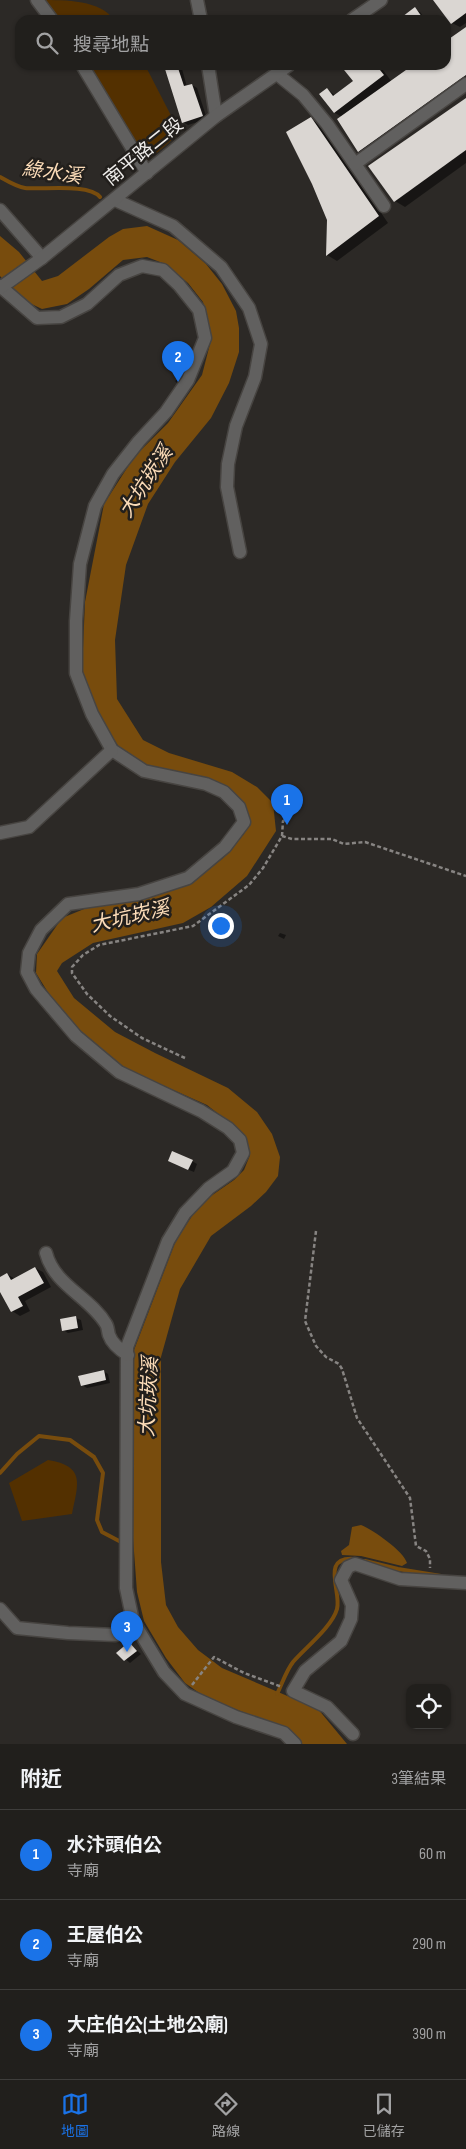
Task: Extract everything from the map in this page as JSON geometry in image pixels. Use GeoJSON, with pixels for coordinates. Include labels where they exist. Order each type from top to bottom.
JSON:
{"type":"FeatureCollection","features":[{"type":"Feature","properties":{"kind":"street"},"geometry":{"type":"LineString","coordinates":[[37,0],[48,15]]}},
{"type":"Feature","properties":{"kind":"street"},"geometry":{"type":"LineString","coordinates":[[197,0],[200,15]]}},
{"type":"Feature","properties":{"kind":"street"},"geometry":{"type":"LineString","coordinates":[[359,15],[381,0]]}},
{"type":"Feature","properties":{"kind":"street"},"geometry":{"type":"LineString","coordinates":[[85,70],[147,173]]}},
{"type":"Feature","properties":{"kind":"street"},"geometry":{"type":"LineString","coordinates":[[209,70],[216,116]]}},
{"type":"Feature","properties":{"kind":"street","name":"南平路二段"},"geometry":{"type":"LineString","coordinates":[[1,287],[115,200],[216,116],[282,70]]}},
{"type":"Feature","properties":{"kind":"street"},"geometry":{"type":"LineString","coordinates":[[277,74],[303,95],[327,124],[384,206]]}},
{"type":"Feature","properties":{"kind":"street"},"geometry":{"type":"LineString","coordinates":[[355,164],[466,84]]}},
{"type":"Feature","properties":{"kind":"street"},"geometry":{"type":"LineString","coordinates":[[115,200],[173,226],[221,267],[249,308],[261,344],[256,377],[236,426],[228,464],[227,486],[240,552]]}},
{"type":"Feature","properties":{"kind":"street"},"geometry":{"type":"LineString","coordinates":[[0,210],[37,261]]}},
{"type":"Feature","properties":{"kind":"street"},"geometry":{"type":"LineString","coordinates":[[1,287],[37,318],[60,317],[87,304],[119,275],[142,266],[164,270],[199,310],[205,338],[188,380],[166,412],[139,441],[114,474],[95,506],[80,564],[76,621],[76,673],[92,714],[112,750],[144,771],[206,784],[224,792],[240,807],[244,822],[225,847],[188,878],[139,894],[68,904],[41,930],[29,953],[27,972],[36,989],[76,1036],[119,1072],[201,1111],[228,1128],[240,1140],[243,1153],[233,1171],[208,1188],[184,1213],[168,1241],[127,1347],[126,1588],[133,1621],[164,1672],[185,1694],[228,1713],[284,1733],[295,1744]]}},
{"type":"Feature","properties":{"kind":"street"},"geometry":{"type":"LineString","coordinates":[[0,833],[29,827],[112,750]]}},
{"type":"Feature","properties":{"kind":"street"},"geometry":{"type":"LineString","coordinates":[[46,1253],[49,1266],[98,1314],[107,1325],[110,1338],[118,1349],[128,1355]]}},
{"type":"Feature","properties":{"kind":"street"},"geometry":{"type":"LineString","coordinates":[[353,1734],[328,1707],[294,1691],[304,1671],[341,1641],[351,1619],[352,1605],[342,1580],[348,1567],[355,1564],[400,1579],[466,1583]]}},
{"type":"Feature","properties":{"kind":"street"},"geometry":{"type":"LineString","coordinates":[[0,1609],[17,1628],[60,1633],[116,1635],[133,1621]]}},
{"type":"Feature","properties":{"kind":"path"},"geometry":{"type":"LineString","coordinates":[[185,1058],[142,1038],[110,1016],[87,994],[72,973],[72,967],[83,955],[99,945],[193,926],[249,885],[276,848],[282,836],[284,826],[282,821],[288,818]]}},
{"type":"Feature","properties":{"kind":"path"},"geometry":{"type":"LineString","coordinates":[[282,836],[332,840],[344,844],[366,842],[466,876]]}},
{"type":"Feature","properties":{"kind":"path"},"geometry":{"type":"LineString","coordinates":[[316,1231],[305,1321],[316,1346],[326,1357],[339,1364],[342,1368],[357,1418],[410,1498],[416,1546],[426,1551],[430,1559],[430,1570]]}},
{"type":"Feature","properties":{"kind":"path"},"geometry":{"type":"LineString","coordinates":[[185,1694],[214,1657],[244,1673],[287,1689]]}},
{"type":"Feature","properties":{"kind":"shaded area"},"geometry":{"type":"Polygon","coordinates":[[[42,0],[82,2],[100,8],[110,15],[55,15],[42,0]]]}},
{"type":"Feature","properties":{"kind":"shaded area"},"geometry":{"type":"Polygon","coordinates":[[[92,70],[148,70],[180,133],[146,162],[92,70]]]}},
{"type":"Feature","properties":{"kind":"shaded area"},"geometry":{"type":"Polygon","coordinates":[[[48,1460],[69,1467],[74,1472],[77,1485],[72,1514],[22,1521],[9,1483],[48,1460]]]}},
{"type":"Feature","properties":{"kind":"water","name":"大坑崁溪"},"geometry":{"type":"Polygon","coordinates":[[[147,226],[178,240],[206,264],[222,284],[236,311],[239,328],[239,352],[229,383],[211,418],[175,462],[148,504],[126,565],[115,640],[117,699],[143,740],[169,753],[232,772],[257,787],[273,803],[276,831],[247,876],[211,907],[183,923],[93,943],[62,963],[57,971],[74,998],[115,1032],[228,1088],[257,1112],[272,1134],[280,1157],[278,1176],[266,1192],[251,1206],[211,1236],[180,1289],[161,1357],[161,1562],[166,1605],[178,1627],[198,1650],[222,1668],[318,1709],[347,1744],[302,1744],[288,1730],[205,1697],[185,1683],[166,1658],[144,1621],[137,1592],[133,1538],[134,1350],[176,1240],[194,1213],[208,1198],[234,1180],[244,1170],[250,1155],[241,1132],[207,1105],[126,1069],[84,1034],[57,1007],[36,973],[37,954],[62,918],[89,907],[135,901],[189,885],[223,858],[244,834],[249,815],[240,799],[146,766],[122,752],[97,713],[82,671],[85,602],[104,504],[134,457],[168,423],[202,375],[211,340],[203,302],[188,283],[165,264],[147,257],[123,260],[89,289],[67,304],[42,309],[19,298],[0,276],[0,236],[19,252],[42,281],[58,276],[109,237],[123,229],[147,226]]]}},
{"type":"Feature","properties":{"kind":"water"},"geometry":{"type":"Polygon","coordinates":[[[361,1525],[373,1531],[394,1547],[405,1558],[407,1563],[402,1566],[361,1556],[342,1555],[341,1551],[349,1545],[352,1527],[361,1525]]]}},
{"type":"Feature","properties":{"kind":"building"},"geometry":{"type":"Polygon","coordinates":[[[433,0],[466,0],[466,13],[451,24],[451,15],[444,15],[433,0]]]}},
{"type":"Feature","properties":{"kind":"building"},"geometry":{"type":"Polygon","coordinates":[[[415,7],[421,15],[405,15],[415,7]]]}},
{"type":"Feature","properties":{"kind":"building"},"geometry":{"type":"Polygon","coordinates":[[[466,27],[466,75],[358,152],[337,119],[406,70],[451,70],[451,38],[466,27]]]}},
{"type":"Feature","properties":{"kind":"building"},"geometry":{"type":"Polygon","coordinates":[[[165,70],[179,70],[184,86],[192,84],[203,116],[182,123],[165,70]]]}},
{"type":"Feature","properties":{"kind":"building"},"geometry":{"type":"Polygon","coordinates":[[[344,70],[380,70],[384,75],[334,113],[319,94],[327,88],[333,96],[353,81],[344,70]]]}},
{"type":"Feature","properties":{"kind":"building"},"geometry":{"type":"Polygon","coordinates":[[[466,98],[466,150],[394,202],[368,166],[466,98]]]}},
{"type":"Feature","properties":{"kind":"building"},"geometry":{"type":"Polygon","coordinates":[[[311,117],[379,216],[326,256],[327,220],[312,184],[286,132],[311,117]]]}},
{"type":"Feature","properties":{"kind":"building"},"geometry":{"type":"Polygon","coordinates":[[[172,1151],[193,1160],[188,1170],[168,1161],[172,1151]]]}},
{"type":"Feature","properties":{"kind":"building"},"geometry":{"type":"Polygon","coordinates":[[[35,1267],[44,1283],[18,1297],[23,1306],[11,1312],[0,1292],[0,1277],[7,1273],[11,1280],[35,1267]]]}},
{"type":"Feature","properties":{"kind":"building"},"geometry":{"type":"Polygon","coordinates":[[[76,1316],[78,1328],[62,1331],[60,1319],[76,1316]]]}},
{"type":"Feature","properties":{"kind":"building"},"geometry":{"type":"Polygon","coordinates":[[[104,1370],[106,1380],[81,1386],[78,1376],[104,1370]]]}},
{"type":"Feature","properties":{"kind":"building"},"geometry":{"type":"Polygon","coordinates":[[[129,1642],[137,1651],[124,1661],[116,1653],[129,1642]]]}},
{"type":"Feature","properties":{"kind":"waterway","name":"綠水溪"},"geometry":{"type":"LineString","coordinates":[[0,177],[22,187],[86,190],[100,197]]}},
{"type":"Feature","properties":{"kind":"waterway"},"geometry":{"type":"LineString","coordinates":[[0,1473],[17,1454],[39,1436],[70,1440],[94,1457],[103,1473],[97,1520],[102,1532],[123,1543]]}},
{"type":"Feature","properties":{"kind":"waterway"},"geometry":{"type":"LineString","coordinates":[[277,1694],[293,1662],[324,1630],[334,1616],[338,1602],[334,1576],[338,1563],[345,1559],[356,1559]]}},
{"type":"Feature","properties":{"kind":"waterway"},"geometry":{"type":"LineString","coordinates":[[365,1561],[441,1576]]}},
{"type":"Feature","properties":{"kind":"place","name":"王屋伯公"},"geometry":{"type":"Point","coordinates":[178,382]}},
{"type":"Feature","properties":{"kind":"place","name":"水汴頭伯公"},"geometry":{"type":"Point","coordinates":[287,825]}},
{"type":"Feature","properties":{"kind":"place","name":"大庄伯公(土地公廟)"},"geometry":{"type":"Point","coordinates":[127,1652]}}]}
